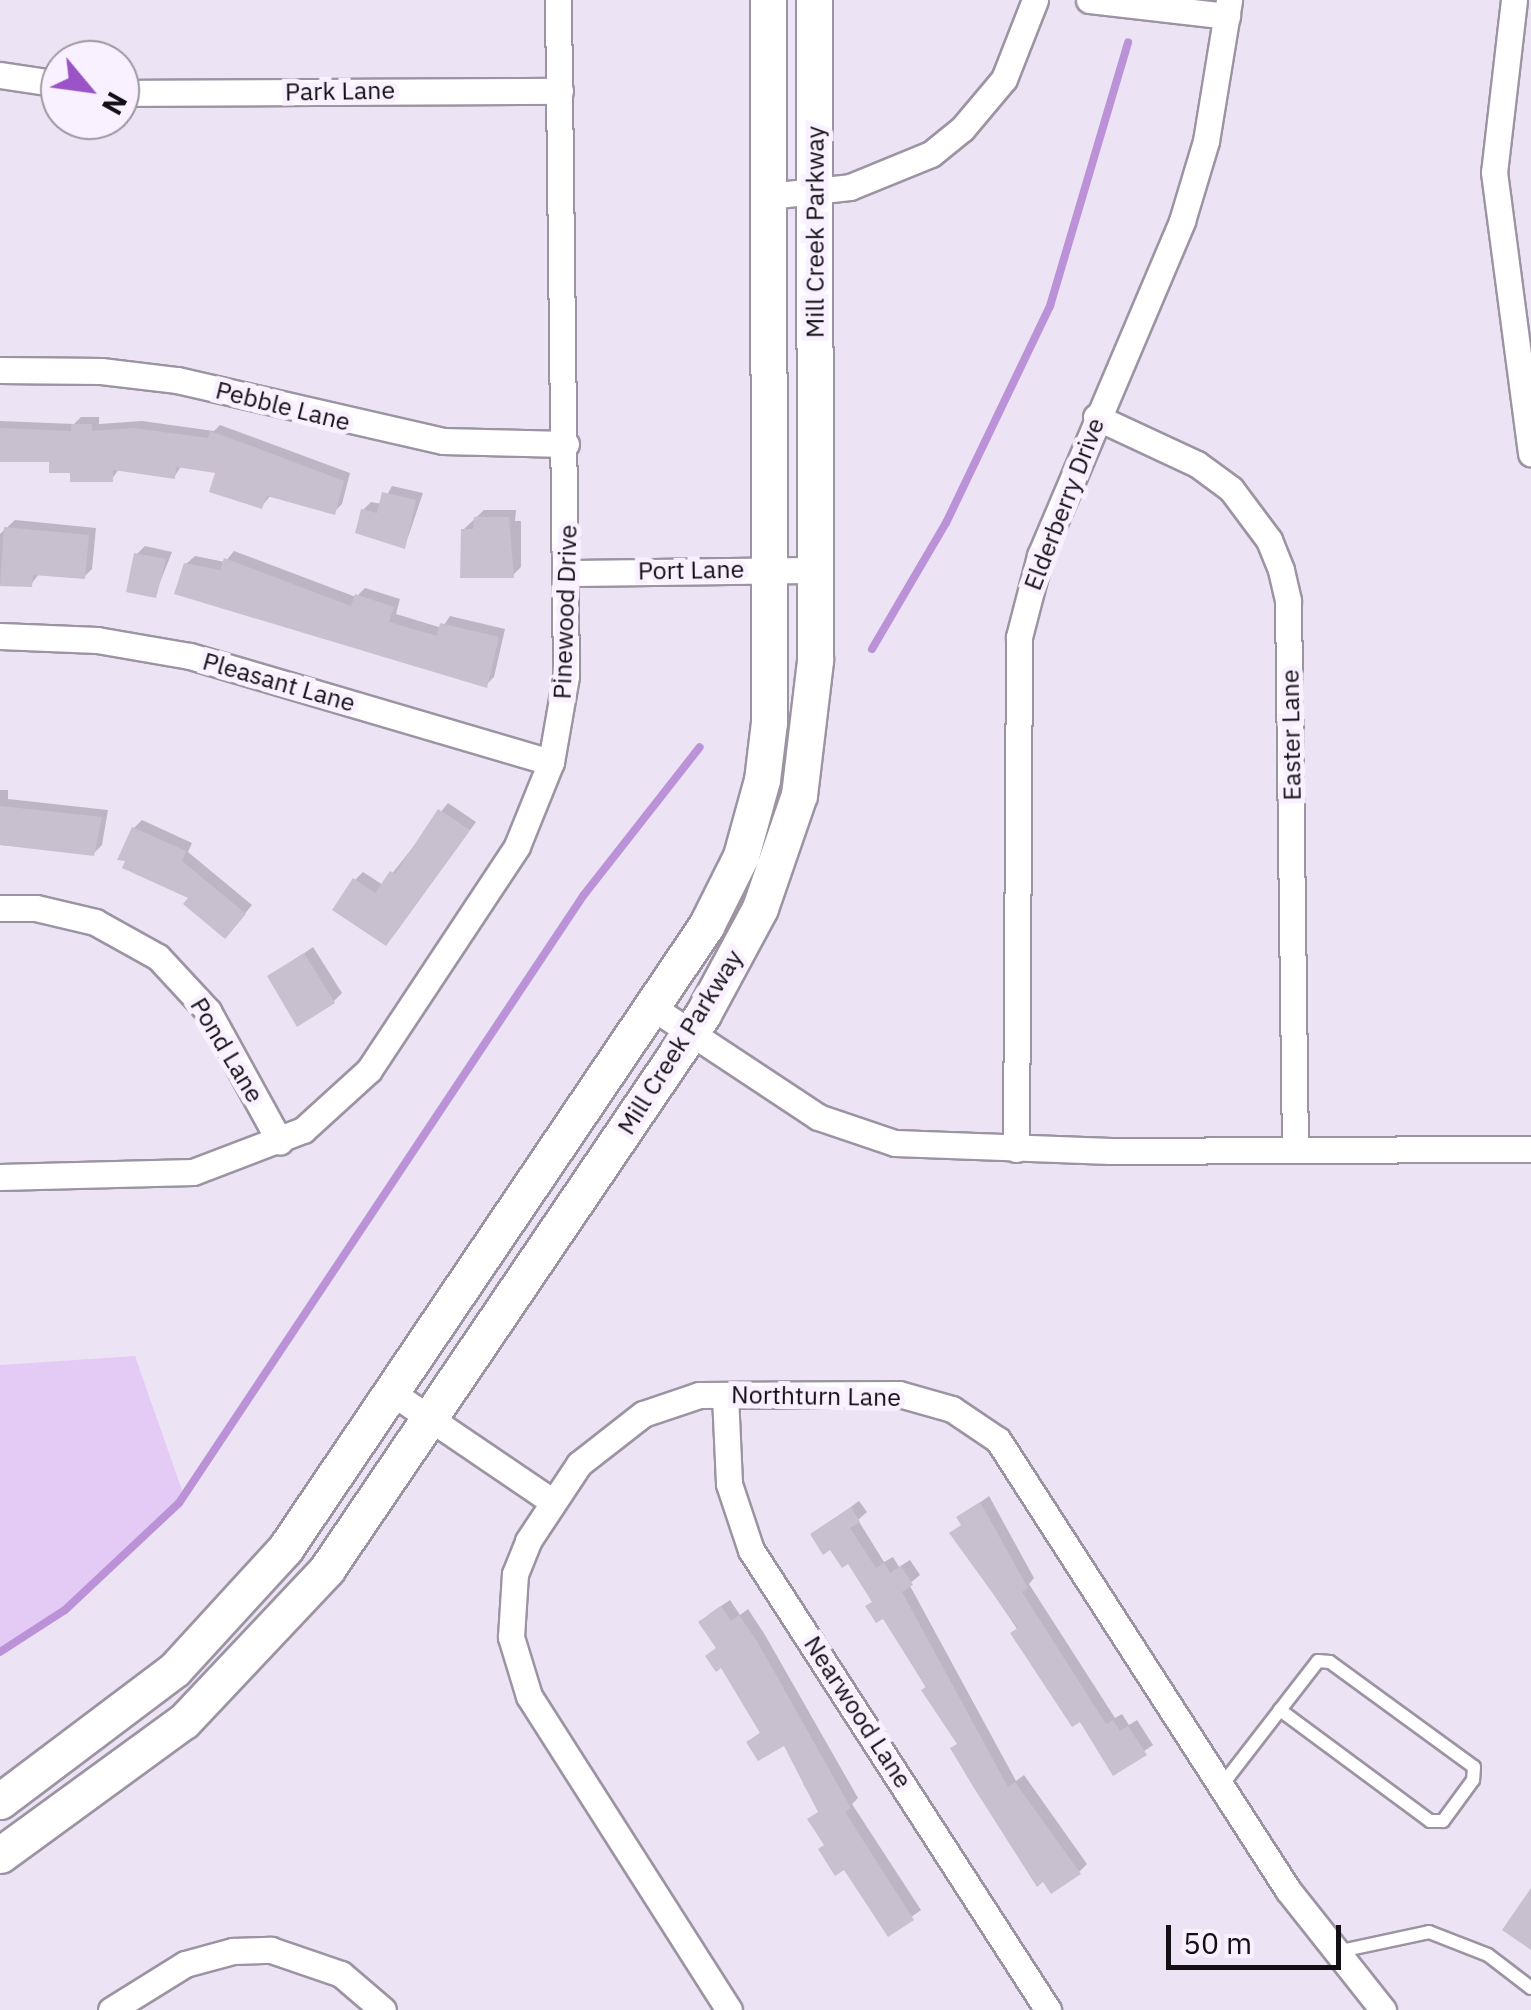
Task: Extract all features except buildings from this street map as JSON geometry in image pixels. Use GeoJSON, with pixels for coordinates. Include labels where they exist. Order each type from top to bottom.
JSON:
{"type":"FeatureCollection","features":[{"type":"Feature","properties":{"kind":"main road","name":"Mill Creek Parkway"},"geometry":{"type":"LineString","coordinates":[[0,1801],[123,1714],[236,1608],[394,1394],[725,892],[754,819],[768,741],[768,0]]}},
{"type":"Feature","properties":{"kind":"main road","name":"Mill Creek Parkway"},"geometry":{"type":"LineString","coordinates":[[0,1855],[130,1765],[235,1674],[327,1569],[689,1034],[760,908],[799,795],[814,680],[814,0]]}},
{"type":"Feature","properties":{"kind":"street","name":"Pinewood Drive"},"geometry":{"type":"LineString","coordinates":[[0,1177],[154,1177],[231,1162],[280,1142],[338,1102],[419,1001],[517,846],[551,762],[566,676],[558,0]]}},
{"type":"Feature","properties":{"kind":"street"},"geometry":{"type":"LineString","coordinates":[[769,196],[815,193],[909,167],[962,130],[1004,78],[1035,0]]}},
{"type":"Feature","properties":{"kind":"street"},"geometry":{"type":"LineString","coordinates":[[1090,0],[1228,8]]}},
{"type":"Feature","properties":{"kind":"street"},"geometry":{"type":"LineString","coordinates":[[1514,0],[1494,172],[1531,454]]}},
{"type":"Feature","properties":{"kind":"street","name":"Elderberry Drive"},"geometry":{"type":"LineString","coordinates":[[1016,1149],[1014,679],[1040,556],[1096,416],[1182,222],[1206,141],[1228,8]]}},
{"type":"Feature","properties":{"kind":"street"},"geometry":{"type":"LineString","coordinates":[[0,75],[40,81]]}},
{"type":"Feature","properties":{"kind":"street","name":"Park Lane"},"geometry":{"type":"LineString","coordinates":[[140,93],[560,91]]}},
{"type":"Feature","properties":{"kind":"street","name":"Pebble Lane"},"geometry":{"type":"LineString","coordinates":[[0,370],[101,370],[177,380],[443,441],[566,444]]}},
{"type":"Feature","properties":{"kind":"street","name":"Easter Lane"},"geometry":{"type":"LineString","coordinates":[[1096,416],[1197,464],[1232,489],[1269,540],[1281,570],[1292,759],[1295,1150]]}},
{"type":"Feature","properties":{"kind":"street","name":"Port Lane"},"geometry":{"type":"LineString","coordinates":[[567,573],[815,570]]}},
{"type":"Feature","properties":{"kind":"street","name":"Pleasant Lane"},"geometry":{"type":"LineString","coordinates":[[0,636],[97,640],[190,656],[551,762]]}},
{"type":"Feature","properties":{"kind":"street","name":"Pond Lane"},"geometry":{"type":"LineString","coordinates":[[0,908],[36,908],[96,922],[158,958],[208,1010],[280,1142]]}},
{"type":"Feature","properties":{"kind":"street"},"geometry":{"type":"LineString","coordinates":[[652,1007],[818,1117],[856,1132],[935,1148],[1531,1149]]}},
{"type":"Feature","properties":{"kind":"street"},"geometry":{"type":"LineString","coordinates":[[394,1394],[553,1502]]}},
{"type":"Feature","properties":{"kind":"street","name":"Northturn Lane"},"geometry":{"type":"LineString","coordinates":[[729,2010],[528,1696],[516,1663],[510,1610],[516,1574],[553,1502],[579,1464],[613,1432],[676,1400],[725,1395],[899,1394],[952,1408],[998,1440],[1334,1953],[1383,2010]]}},
{"type":"Feature","properties":{"kind":"street","name":"Nearwood Lane"},"geometry":{"type":"LineString","coordinates":[[725,1395],[729,1484],[752,1550],[1048,2010]]}},
{"type":"Feature","properties":{"kind":"street"},"geometry":{"type":"LineString","coordinates":[[111,2010],[185,1964],[233,1950],[270,1950],[342,1974],[382,2010]]}},
{"type":"Feature","properties":{"kind":"lane"},"geometry":{"type":"LineString","coordinates":[[1222,1785],[1280,1710],[1318,1662],[1330,1662],[1474,1767],[1473,1780],[1443,1820],[1430,1821],[1280,1710]]}},
{"type":"Feature","properties":{"kind":"lane"},"geometry":{"type":"LineString","coordinates":[[1334,1953],[1430,1932],[1488,1955],[1531,1988]]}},
{"type":"Feature","properties":{"kind":"shaded area"},"geometry":{"type":"Polygon","coordinates":[[[135,1356],[184,1496],[65,1610],[0,1652],[0,1365],[135,1356]]]}},
{"type":"Feature","properties":{"kind":"waterway"},"geometry":{"type":"LineString","coordinates":[[872,649],[946,523],[1050,306],[1128,42]]}},
{"type":"Feature","properties":{"kind":"waterway"},"geometry":{"type":"LineString","coordinates":[[0,1652],[65,1610],[179,1503],[583,896],[700,747]]}}]}
